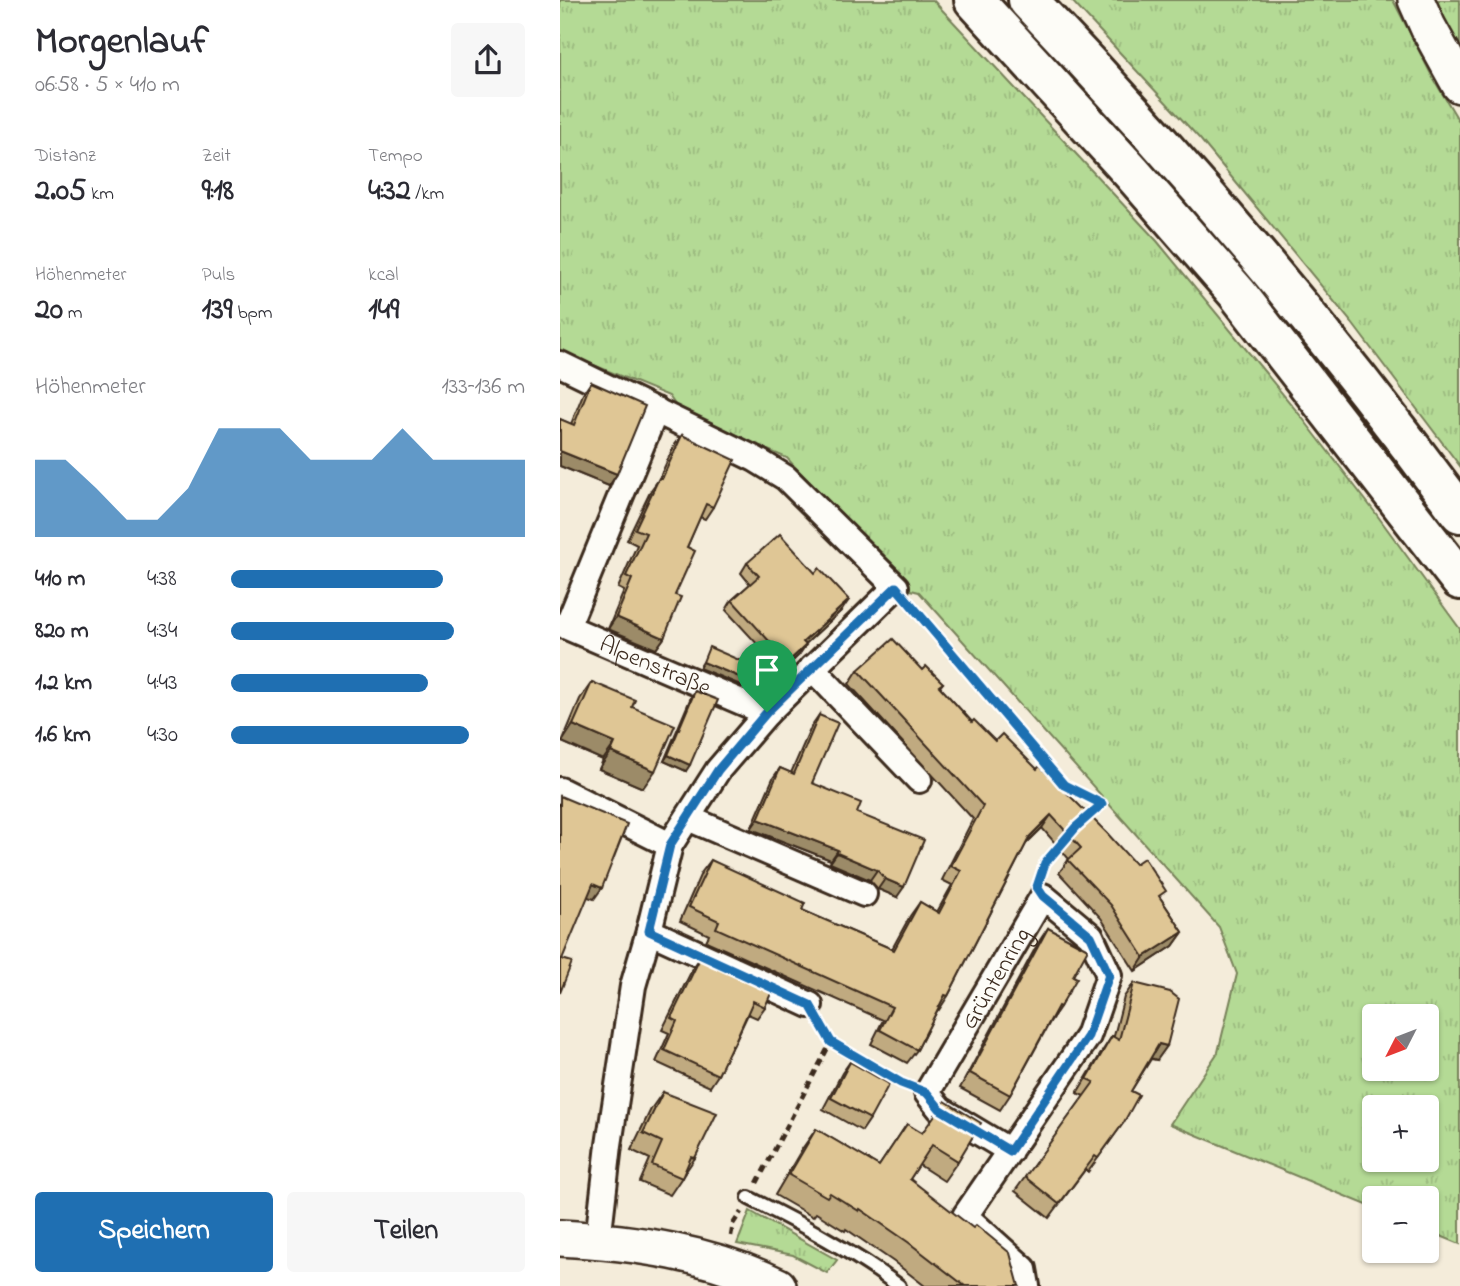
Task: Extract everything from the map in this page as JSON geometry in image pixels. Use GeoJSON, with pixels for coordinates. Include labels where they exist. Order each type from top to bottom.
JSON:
{"type":"FeatureCollection","features":[{"type":"Feature","properties":{"kind":"highway"},"geometry":{"type":"LineString","coordinates":[[974,0],[1237,293],[1460,580]]}},
{"type":"Feature","properties":{"kind":"highway"},"geometry":{"type":"LineString","coordinates":[[1028,0],[1165,146],[1277,278],[1356,374],[1460,513]]}},
{"type":"Feature","properties":{"kind":"street"},"geometry":{"type":"LineString","coordinates":[[1416,0],[1460,85]]}},
{"type":"Feature","properties":{"kind":"street"},"geometry":{"type":"LineString","coordinates":[[560,364],[755,459],[786,478],[896,587],[767,712],[718,770],[670,845],[633,986],[608,1145],[598,1240]]}},
{"type":"Feature","properties":{"kind":"street","name":"Alpenstraße"},"geometry":{"type":"LineString","coordinates":[[656,410],[567,627],[767,712]]}},
{"type":"Feature","properties":{"kind":"street"},"geometry":{"type":"LineString","coordinates":[[812,668],[919,780]]}},
{"type":"Feature","properties":{"kind":"street"},"geometry":{"type":"LineString","coordinates":[[560,790],[670,845]]}},
{"type":"Feature","properties":{"kind":"street"},"geometry":{"type":"LineString","coordinates":[[688,818],[864,894]]}},
{"type":"Feature","properties":{"kind":"street","name":"Grüntenring"},"geometry":{"type":"LineString","coordinates":[[927,1093],[1043,896],[1091,936],[1109,975],[1088,1036],[965,1216],[1024,1269],[1027,1286]]}},
{"type":"Feature","properties":{"kind":"street"},"geometry":{"type":"LineString","coordinates":[[649,931],[810,1005]]}},
{"type":"Feature","properties":{"kind":"street"},"geometry":{"type":"LineString","coordinates":[[927,1093],[940,1109],[1010,1151]]}},
{"type":"Feature","properties":{"kind":"street"},"geometry":{"type":"LineString","coordinates":[[560,1238],[598,1240],[671,1252],[725,1264],[778,1286]]}},
{"type":"Feature","properties":{"kind":"lane"},"geometry":{"type":"LineString","coordinates":[[749,1198],[798,1222],[899,1286]]}},
{"type":"Feature","properties":{"kind":"path"},"geometry":{"type":"LineString","coordinates":[[896,587],[1064,785],[1102,804],[1076,827]]}},
{"type":"Feature","properties":{"kind":"path"},"geometry":{"type":"LineString","coordinates":[[1043,896],[1037,887],[1045,863],[1068,836]]}},
{"type":"Feature","properties":{"kind":"path"},"geometry":{"type":"LineString","coordinates":[[810,1005],[831,1042],[901,1083],[927,1093]]}},
{"type":"Feature","properties":{"kind":"path"},"geometry":{"type":"LineString","coordinates":[[725,1264],[733,1224],[831,1042]]}},
{"type":"Feature","properties":{"kind":"green space"},"geometry":{"type":"Polygon","coordinates":[[[560,0],[933,0],[1157,241],[1300,415],[1460,629],[1460,1244],[1439,1235],[1439,1186],[1362,1186],[1362,1203],[1170,1124],[1218,1052],[1237,974],[1219,927],[919,592],[907,589],[787,458],[681,413],[669,396],[560,351],[560,0]]]}},
{"type":"Feature","properties":{"kind":"green space"},"geometry":{"type":"Polygon","coordinates":[[[1071,0],[1393,0],[1433,78],[1460,123],[1460,466],[1352,323],[1200,139],[1071,0]]]}},
{"type":"Feature","properties":{"kind":"green space"},"geometry":{"type":"Polygon","coordinates":[[[1435,0],[1460,0],[1460,48],[1438,7],[1435,0]]]}},
{"type":"Feature","properties":{"kind":"green space"},"geometry":{"type":"Polygon","coordinates":[[[750,1211],[837,1260],[827,1273],[793,1255],[737,1244],[750,1211]]]}},
{"type":"Feature","properties":{"kind":"building"},"geometry":{"type":"Polygon","coordinates":[[[591,382],[645,406],[617,474],[560,451],[560,419],[574,425],[591,382]]]}},
{"type":"Feature","properties":{"kind":"building"},"geometry":{"type":"Polygon","coordinates":[[[682,435],[735,460],[713,507],[706,504],[687,547],[695,551],[675,595],[681,597],[664,638],[616,617],[632,579],[626,576],[646,533],[635,529],[682,435]]]}},
{"type":"Feature","properties":{"kind":"building"},"geometry":{"type":"Polygon","coordinates":[[[780,534],[815,573],[819,568],[849,600],[803,642],[806,645],[788,662],[732,600],[759,576],[747,563],[780,534]]]}},
{"type":"Feature","properties":{"kind":"building"},"geometry":{"type":"Polygon","coordinates":[[[893,639],[922,670],[926,666],[943,683],[939,686],[972,722],[974,720],[995,741],[1002,734],[1037,769],[1040,766],[1135,864],[1144,858],[1166,891],[1159,896],[1183,932],[1144,957],[1111,905],[1068,860],[1081,848],[1051,815],[1030,836],[948,996],[945,995],[917,1050],[880,1030],[892,1007],[716,928],[719,921],[689,907],[711,860],[805,903],[802,910],[894,950],[920,902],[939,913],[961,871],[951,866],[983,806],[858,670],[893,639]]]}},
{"type":"Feature","properties":{"kind":"building"},"geometry":{"type":"Polygon","coordinates":[[[709,647],[753,666],[747,680],[703,662],[709,647]]]}},
{"type":"Feature","properties":{"kind":"building"},"geometry":{"type":"Polygon","coordinates":[[[592,682],[635,700],[632,707],[675,725],[655,771],[611,752],[615,743],[573,725],[592,682]]]}},
{"type":"Feature","properties":{"kind":"building"},"geometry":{"type":"Polygon","coordinates":[[[695,691],[718,700],[690,765],[668,755],[695,691]]]}},
{"type":"Feature","properties":{"kind":"building"},"geometry":{"type":"Polygon","coordinates":[[[819,715],[838,723],[812,783],[861,803],[857,813],[924,840],[904,887],[885,879],[877,870],[837,853],[838,850],[758,819],[780,768],[794,774],[819,715]]]}},
{"type":"Feature","properties":{"kind":"building"},"geometry":{"type":"Polygon","coordinates":[[[560,796],[627,824],[602,888],[593,884],[562,959],[572,962],[560,993],[560,796]]]}},
{"type":"Feature","properties":{"kind":"building"},"geometry":{"type":"Polygon","coordinates":[[[1048,928],[1088,949],[1073,976],[1077,978],[1060,1007],[1058,1006],[1010,1095],[970,1073],[1048,928]]]}},
{"type":"Feature","properties":{"kind":"building"},"geometry":{"type":"Polygon","coordinates":[[[701,956],[773,989],[765,1007],[753,1001],[718,1075],[664,1050],[677,1021],[671,1018],[701,956]]]}},
{"type":"Feature","properties":{"kind":"building"},"geometry":{"type":"Polygon","coordinates":[[[1134,983],[1170,992],[1179,999],[1167,1046],[1159,1044],[1131,1091],[1139,1095],[1124,1122],[1059,1204],[1025,1177],[1094,1082],[1087,1079],[1112,1036],[1119,1040],[1134,983]]]}},
{"type":"Feature","properties":{"kind":"building"},"geometry":{"type":"Polygon","coordinates":[[[850,1062],[889,1084],[870,1119],[831,1098],[850,1062]]]}},
{"type":"Feature","properties":{"kind":"building"},"geometry":{"type":"Polygon","coordinates":[[[663,1092],[717,1113],[682,1178],[652,1165],[662,1142],[643,1133],[663,1092]]]}},
{"type":"Feature","properties":{"kind":"building"},"geometry":{"type":"Polygon","coordinates":[[[945,1101],[981,1123],[958,1161],[932,1145],[910,1179],[973,1228],[976,1225],[1010,1253],[1019,1286],[965,1286],[860,1209],[859,1211],[830,1193],[827,1197],[789,1175],[816,1129],[879,1166],[907,1124],[922,1133],[945,1101]]]}},
{"type":"Feature","properties":{"kind":"route"},"geometry":{"type":"LineString","coordinates":[[896,587],[1064,785],[1102,804],[1076,827],[1045,863],[1037,887],[1043,896],[1091,936],[1109,975],[1088,1036],[1010,1151],[940,1109],[927,1093],[901,1083],[831,1042],[810,1005],[649,931],[670,845],[718,770],[767,712],[896,587]]}}]}
